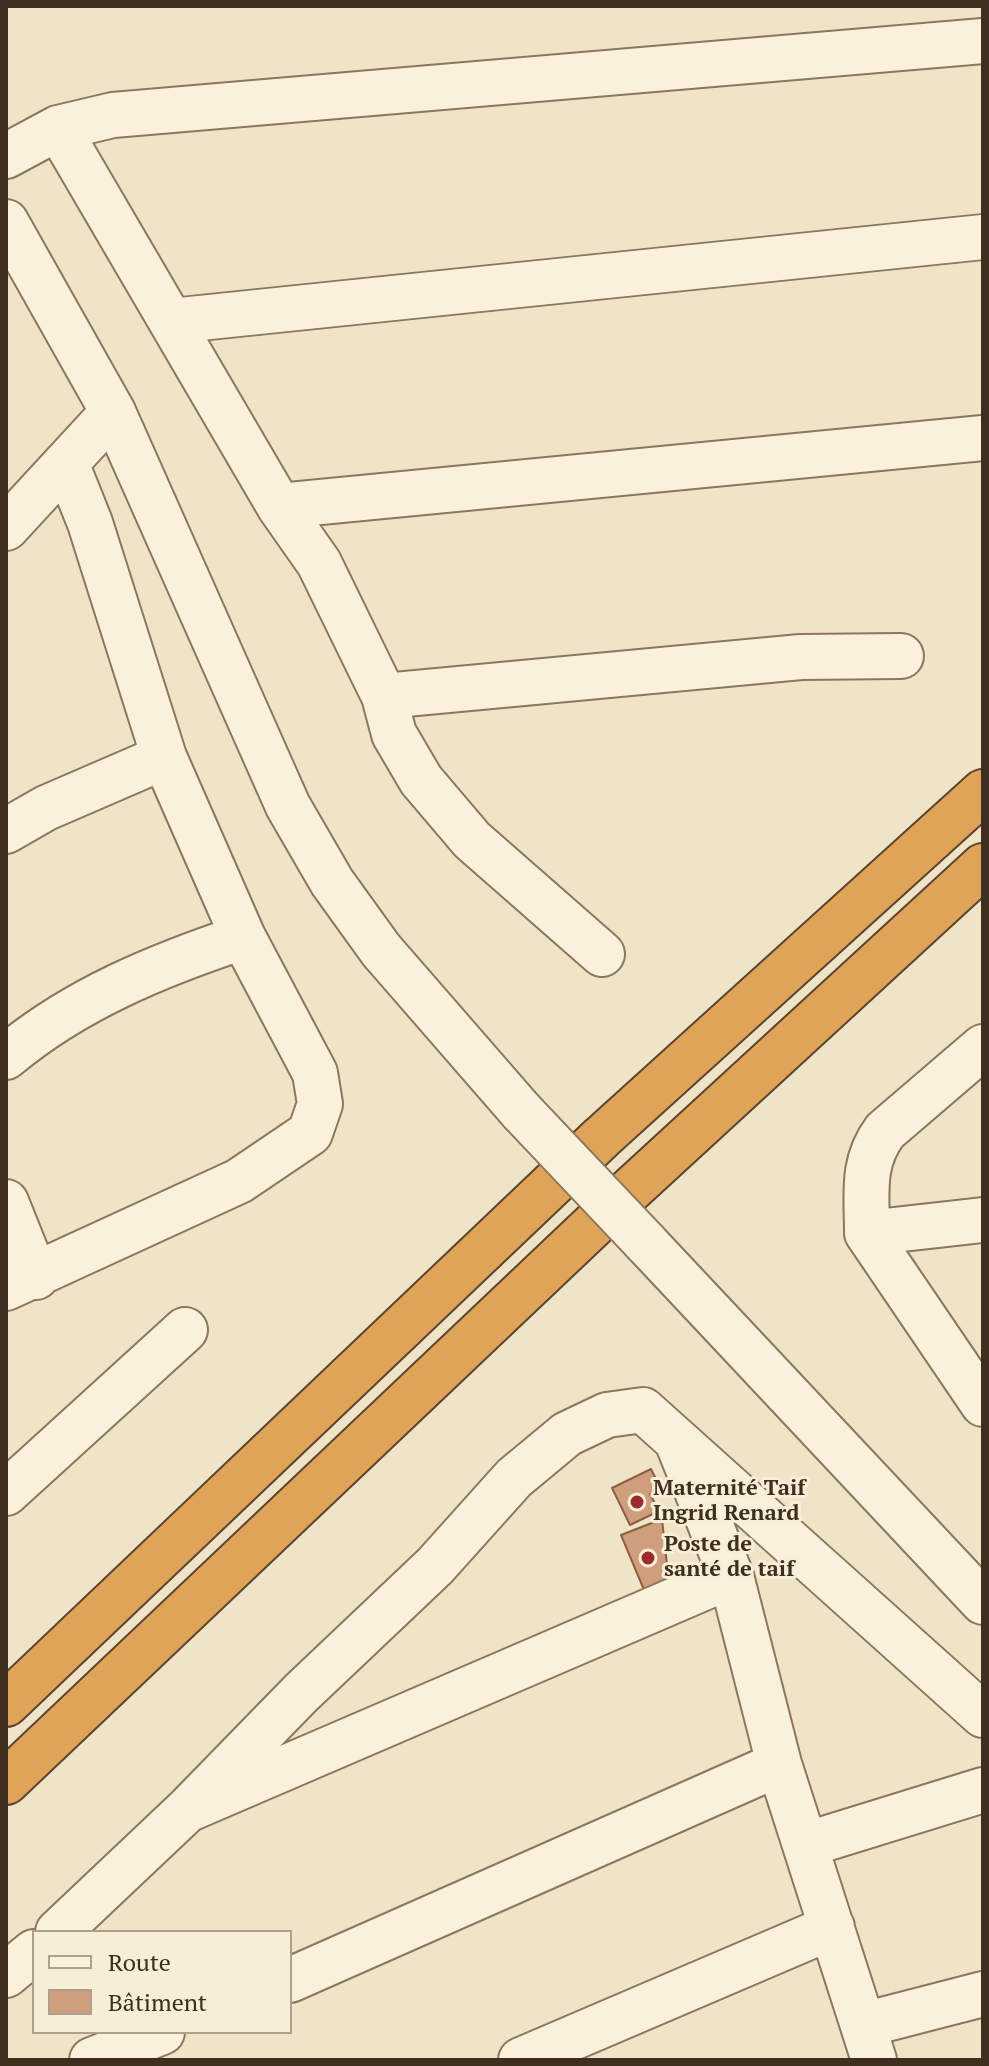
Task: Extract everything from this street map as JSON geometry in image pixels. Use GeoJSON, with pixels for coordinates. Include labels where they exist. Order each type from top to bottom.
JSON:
{"type":"FeatureCollection","features":[{"type":"Feature","properties":{"kind":"highway"},"geometry":{"type":"LineString","coordinates":[[6,1704],[590,1148],[983,792]]}},
{"type":"Feature","properties":{"kind":"highway"},"geometry":{"type":"LineString","coordinates":[[6,1782],[626,1194],[983,866]]}},
{"type":"Feature","properties":{"kind":"street"},"geometry":{"type":"LineString","coordinates":[[6,156],[58,128],[113,115],[983,41]]}},
{"type":"Feature","properties":{"kind":"street"},"geometry":{"type":"LineString","coordinates":[[58,128],[279,506],[319,563],[384,696],[394,734],[421,780],[472,840],[602,954]]}},
{"type":"Feature","properties":{"kind":"street"},"geometry":{"type":"LineString","coordinates":[[6,222],[113,412],[282,793],[332,882],[419,996],[521,1111],[983,1602]]}},
{"type":"Feature","properties":{"kind":"street"},"geometry":{"type":"LineString","coordinates":[[171,321],[983,237]]}},
{"type":"Feature","properties":{"kind":"street"},"geometry":{"type":"LineString","coordinates":[[6,528],[113,412]]}},
{"type":"Feature","properties":{"kind":"street"},"geometry":{"type":"LineString","coordinates":[[279,506],[983,438]]}},
{"type":"Feature","properties":{"kind":"street"},"geometry":{"type":"LineString","coordinates":[[6,1202],[21,1283],[239,1181],[310,1133],[320,1104],[315,1073],[243,937],[164,757],[90,523],[66,463]]}},
{"type":"Feature","properties":{"kind":"street"},"geometry":{"type":"LineString","coordinates":[[384,696],[801,657],[901,656]]}},
{"type":"Feature","properties":{"kind":"street"},"geometry":{"type":"LineString","coordinates":[[6,831],[46,808],[164,757]]}},
{"type":"Feature","properties":{"kind":"street"},"geometry":{"type":"LineString","coordinates":[[6,1057],[85,1002],[172,961],[243,937]]}},
{"type":"Feature","properties":{"kind":"street"},"geometry":{"type":"LineString","coordinates":[[982,1401],[867,1233],[868,1159],[875,1144],[885,1131],[983,1047]]}},
{"type":"Feature","properties":{"kind":"street"},"geometry":{"type":"LineString","coordinates":[[867,1233],[983,1220]]}},
{"type":"Feature","properties":{"kind":"street"},"geometry":{"type":"LineString","coordinates":[[6,1493],[185,1330]]}},
{"type":"Feature","properties":{"kind":"street"},"geometry":{"type":"LineString","coordinates":[[60,1930],[435,1566],[514,1478],[567,1434],[607,1415],[643,1410],[673,1433],[875,1621],[983,1715]]}},
{"type":"Feature","properties":{"kind":"street"},"geometry":{"type":"LineString","coordinates":[[673,1433],[731,1576],[779,1764],[869,2042],[983,1994]]}},
{"type":"Feature","properties":{"kind":"street"},"geometry":{"type":"LineString","coordinates":[[187,1810],[731,1576]]}},
{"type":"Feature","properties":{"kind":"street"},"geometry":{"type":"LineString","coordinates":[[292,1979],[779,1764]]}},
{"type":"Feature","properties":{"kind":"street"},"geometry":{"type":"LineString","coordinates":[[805,1845],[983,1790]]}},
{"type":"Feature","properties":{"kind":"street"},"geometry":{"type":"LineString","coordinates":[[521,2060],[832,1927]]}},
{"type":"Feature","properties":{"kind":"street"},"geometry":{"type":"LineString","coordinates":[[6,1975],[32,1954]]}},
{"type":"Feature","properties":{"kind":"street"},"geometry":{"type":"LineString","coordinates":[[92,2060],[157,2034]]}},
{"type":"Feature","properties":{"kind":"building","name":"Maternité Taif Ingrid Renard"},"geometry":{"type":"Polygon","coordinates":[[[651,1469],[661,1489],[650,1494],[659,1511],[630,1525],[612,1488],[651,1469]]]}},
{"type":"Feature","properties":{"kind":"building","name":"Poste de santé de taif"},"geometry":{"type":"Polygon","coordinates":[[[662,1519],[667,1565],[682,1583],[647,1597],[621,1535],[662,1519]]]}},
{"type":"Feature","properties":{"kind":"place","name":"Maternité Taif Ingrid Renard"},"geometry":{"type":"Point","coordinates":[637,1502]}},
{"type":"Feature","properties":{"kind":"place","name":"Poste de santé de taif"},"geometry":{"type":"Point","coordinates":[648,1558]}}]}
